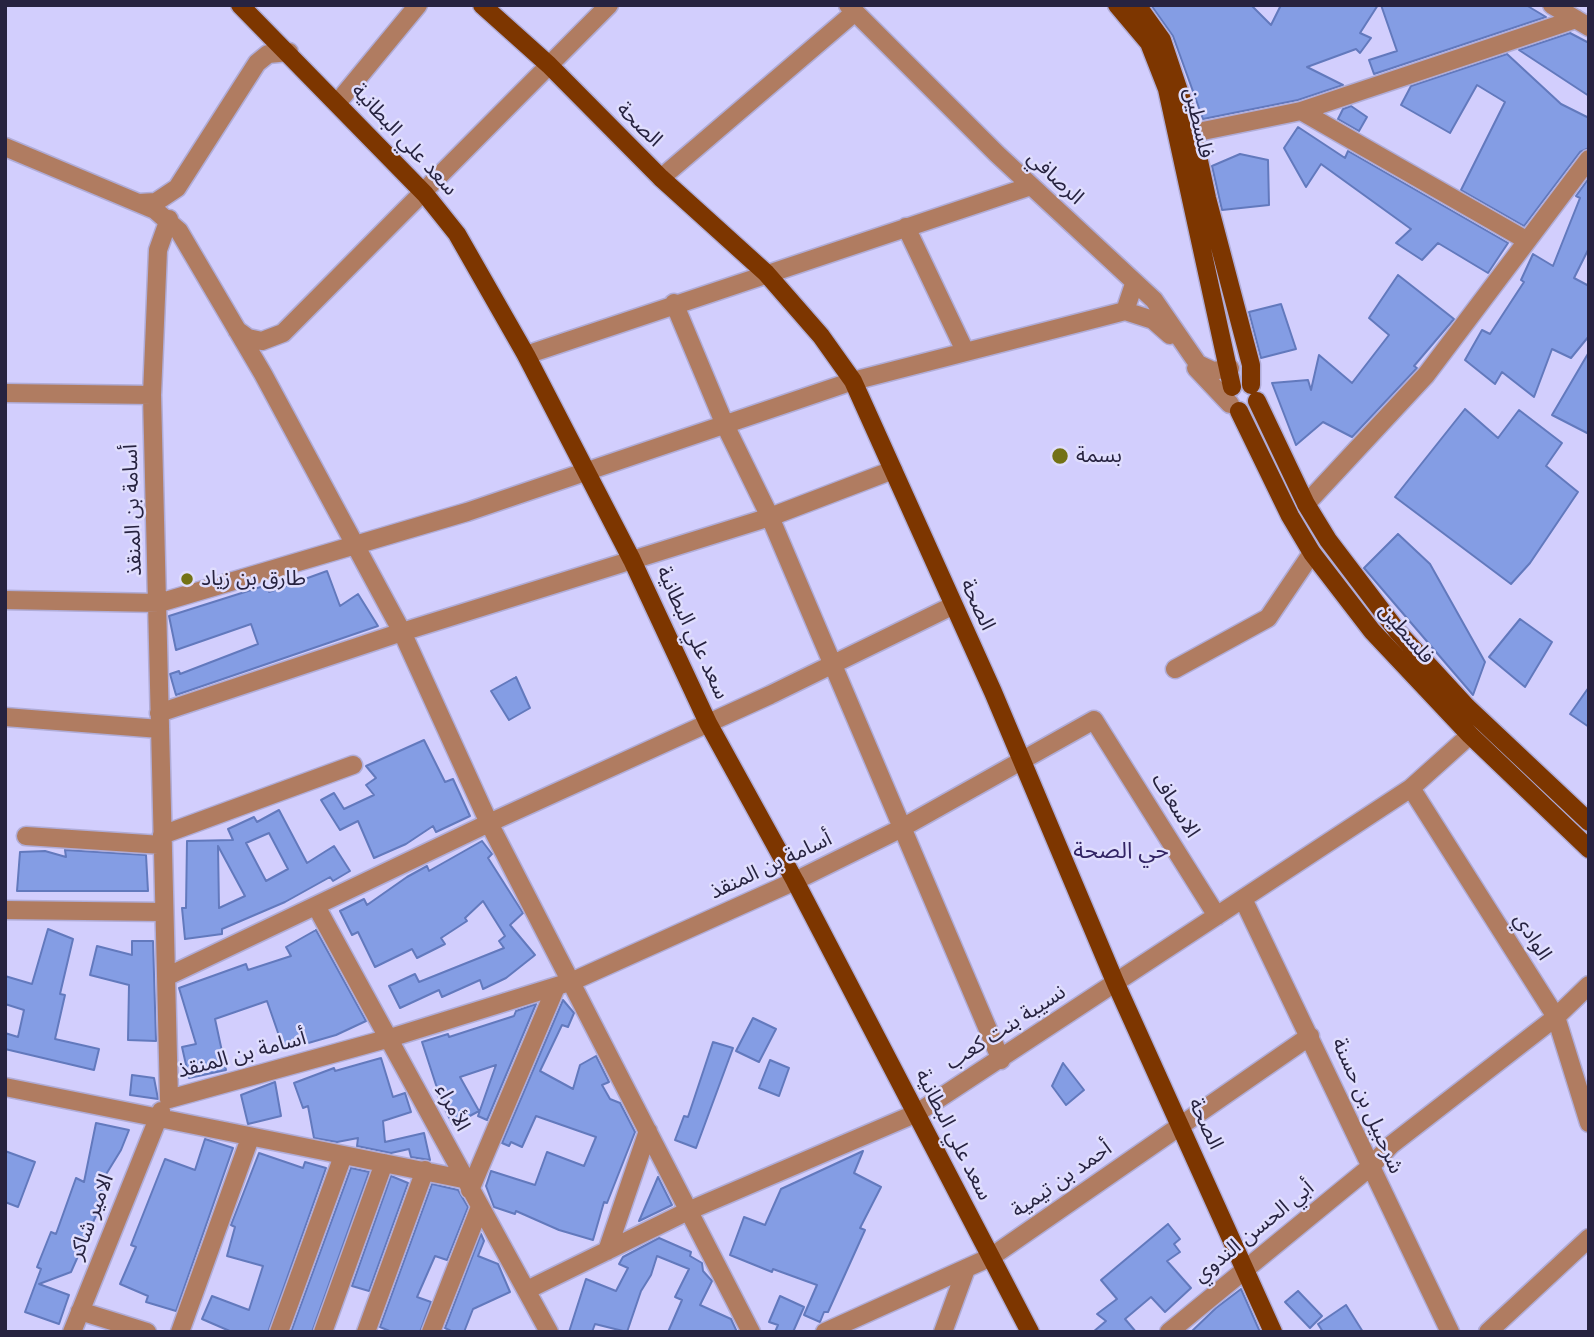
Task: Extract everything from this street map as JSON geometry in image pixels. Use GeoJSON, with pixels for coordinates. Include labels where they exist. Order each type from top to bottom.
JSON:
{"type":"FeatureCollection","features":[{"type":"Feature","properties":{"kind":"main road","name":"سعد علي البطانية"},"geometry":{"type":"LineString","coordinates":[[240,5],[338,102],[425,194],[457,234],[526,355],[632,560],[708,723],[796,881],[1030,1332]]}},
{"type":"Feature","properties":{"kind":"main road","name":"الصحة"},"geometry":{"type":"LineString","coordinates":[[482,5],[549,65],[661,178],[766,273],[821,336],[853,381],[1023,762],[1115,984],[1273,1332]]}},
{"type":"Feature","properties":{"kind":"main road","name":"فلسطين"},"geometry":{"type":"LineString","coordinates":[[1117,5],[1149,43],[1167,89],[1230,368],[1234,401],[1290,516],[1312,553],[1402,665],[1470,735],[1589,849]]}},
{"type":"Feature","properties":{"kind":"main road","name":"فلسطين"},"geometry":{"type":"LineString","coordinates":[[1137,5],[1162,40],[1193,133],[1207,198],[1251,365],[1254,393],[1306,504],[1328,540],[1398,632],[1467,707],[1589,822]]}},
{"type":"Feature","properties":{"kind":"main road"},"geometry":{"type":"LineString","coordinates":[[1241,382],[1254,393],[1250,410],[1234,401],[1241,382]]}},
{"type":"Feature","properties":{"kind":"main road"},"geometry":{"type":"LineString","coordinates":[[1566,801],[1589,809]]}},
{"type":"Feature","properties":{"kind":"street"},"geometry":{"type":"LineString","coordinates":[[338,102],[418,5]]}},
{"type":"Feature","properties":{"kind":"street"},"geometry":{"type":"LineString","coordinates":[[237,330],[248,338],[262,341],[283,334],[425,194],[609,5]]}},
{"type":"Feature","properties":{"kind":"street"},"geometry":{"type":"LineString","coordinates":[[1552,5],[1582,23]]}},
{"type":"Feature","properties":{"kind":"street"},"geometry":{"type":"LineString","coordinates":[[661,178],[852,8]]}},
{"type":"Feature","properties":{"kind":"street","name":"الرصافي"},"geometry":{"type":"LineString","coordinates":[[852,8],[1031,186],[1154,300],[1198,363],[1213,371],[1230,368]]}},
{"type":"Feature","properties":{"kind":"street"},"geometry":{"type":"LineString","coordinates":[[1193,133],[1301,111],[1582,23]]}},
{"type":"Feature","properties":{"kind":"street"},"geometry":{"type":"LineString","coordinates":[[139,203],[156,202],[177,188],[257,63],[268,54],[289,52]]}},
{"type":"Feature","properties":{"kind":"street"},"geometry":{"type":"LineString","coordinates":[[1301,111],[1526,240]]}},
{"type":"Feature","properties":{"kind":"street"},"geometry":{"type":"LineString","coordinates":[[5,147],[139,203],[169,219],[237,330],[402,632],[565,984],[648,1131],[751,1332]]}},
{"type":"Feature","properties":{"kind":"street"},"geometry":{"type":"LineString","coordinates":[[1306,504],[1426,375],[1589,159]]}},
{"type":"Feature","properties":{"kind":"street"},"geometry":{"type":"LineString","coordinates":[[526,355],[674,303],[1031,186]]}},
{"type":"Feature","properties":{"kind":"street","name":"أسامة بن المنقذ"},"geometry":{"type":"LineString","coordinates":[[169,219],[158,250],[152,395],[169,1099],[390,1038],[565,984],[796,881],[900,829],[1094,720]]}},
{"type":"Feature","properties":{"kind":"street"},"geometry":{"type":"LineString","coordinates":[[906,227],[965,351]]}},
{"type":"Feature","properties":{"kind":"street"},"geometry":{"type":"LineString","coordinates":[[1125,311],[1134,284]]}},
{"type":"Feature","properties":{"kind":"street"},"geometry":{"type":"LineString","coordinates":[[674,303],[725,425],[770,517],[900,829],[1001,1060]]}},
{"type":"Feature","properties":{"kind":"street"},"geometry":{"type":"LineString","coordinates":[[5,600],[159,603],[467,512],[853,381],[1125,311],[1160,324],[1234,401]]}},
{"type":"Feature","properties":{"kind":"street"},"geometry":{"type":"LineString","coordinates":[[5,393],[152,395]]}},
{"type":"Feature","properties":{"kind":"street"},"geometry":{"type":"LineString","coordinates":[[5,717],[160,721],[402,632],[770,517],[893,470]]}},
{"type":"Feature","properties":{"kind":"street"},"geometry":{"type":"LineString","coordinates":[[1175,670],[1268,618],[1312,553]]}},
{"type":"Feature","properties":{"kind":"street"},"geometry":{"type":"LineString","coordinates":[[166,976],[489,822],[832,665],[952,606]]}},
{"type":"Feature","properties":{"kind":"street","name":"الاسعاف"},"geometry":{"type":"LineString","coordinates":[[1094,720],[1217,916]]}},
{"type":"Feature","properties":{"kind":"street","name":"نسيبة بنت كعب"},"geometry":{"type":"LineString","coordinates":[[527,1290],[688,1211],[917,1113],[1411,788],[1470,735]]}},
{"type":"Feature","properties":{"kind":"street"},"geometry":{"type":"LineString","coordinates":[[26,836],[162,840],[352,765]]}},
{"type":"Feature","properties":{"kind":"street","name":"الوادي"},"geometry":{"type":"LineString","coordinates":[[1411,788],[1556,1017],[1589,1123]]}},
{"type":"Feature","properties":{"kind":"street","name":"شرحبيل بن حسنة"},"geometry":{"type":"LineString","coordinates":[[1243,899],[1310,1036],[1369,1168],[1450,1332]]}},
{"type":"Feature","properties":{"kind":"street","name":"الأمراء"},"geometry":{"type":"LineString","coordinates":[[316,906],[549,1332]]}},
{"type":"Feature","properties":{"kind":"street"},"geometry":{"type":"LineString","coordinates":[[5,910],[163,912]]}},
{"type":"Feature","properties":{"kind":"street"},"geometry":{"type":"LineString","coordinates":[[5,1087],[156,1120],[425,1170],[467,1184],[565,984]]}},
{"type":"Feature","properties":{"kind":"street","name":"أبي الحسن الندوي"},"geometry":{"type":"LineString","coordinates":[[1169,1332],[1369,1168],[1391,1145],[1556,1017],[1589,985]]}},
{"type":"Feature","properties":{"kind":"street","name":"أحمد بن تيمية"},"geometry":{"type":"LineString","coordinates":[[825,1332],[991,1258],[1310,1036]]}},
{"type":"Feature","properties":{"kind":"street","name":"الامير شاكر"},"geometry":{"type":"LineString","coordinates":[[72,1332],[156,1120],[169,1099]]}},
{"type":"Feature","properties":{"kind":"street"},"geometry":{"type":"LineString","coordinates":[[607,1251],[648,1131]]}},
{"type":"Feature","properties":{"kind":"street"},"geometry":{"type":"LineString","coordinates":[[180,1332],[250,1138]]}},
{"type":"Feature","properties":{"kind":"street"},"geometry":{"type":"LineString","coordinates":[[279,1332],[343,1156]]}},
{"type":"Feature","properties":{"kind":"street"},"geometry":{"type":"LineString","coordinates":[[323,1332],[384,1163]]}},
{"type":"Feature","properties":{"kind":"street"},"geometry":{"type":"LineString","coordinates":[[366,1332],[425,1170]]}},
{"type":"Feature","properties":{"kind":"street"},"geometry":{"type":"LineString","coordinates":[[431,1332],[480,1207]]}},
{"type":"Feature","properties":{"kind":"street"},"geometry":{"type":"LineString","coordinates":[[1488,1332],[1589,1238]]}},
{"type":"Feature","properties":{"kind":"street"},"geometry":{"type":"LineString","coordinates":[[943,1332],[966,1269]]}},
{"type":"Feature","properties":{"kind":"street"},"geometry":{"type":"LineString","coordinates":[[80,1311],[147,1332]]}},
{"type":"Feature","properties":{"kind":"building"},"geometry":{"type":"Polygon","coordinates":[[[1151,5],[1251,5],[1271,25],[1281,5],[1378,5],[1360,33],[1371,38],[1360,53],[1356,49],[1307,67],[1343,85],[1298,100],[1203,119],[1173,36],[1151,5]]]}},
{"type":"Feature","properties":{"kind":"building"},"geometry":{"type":"Polygon","coordinates":[[[1381,5],[1526,5],[1546,17],[1374,74],[1369,60],[1397,51],[1381,5]]]}},
{"type":"Feature","properties":{"kind":"building"},"geometry":{"type":"Polygon","coordinates":[[[1570,33],[1589,43],[1589,96],[1519,50],[1570,33]]]}},
{"type":"Feature","properties":{"kind":"building"},"geometry":{"type":"Polygon","coordinates":[[[1507,54],[1561,104],[1589,118],[1589,148],[1580,152],[1524,226],[1461,190],[1505,102],[1477,85],[1450,133],[1401,105],[1411,86],[1507,54]]]}},
{"type":"Feature","properties":{"kind":"building"},"geometry":{"type":"Polygon","coordinates":[[[1351,106],[1367,117],[1359,131],[1338,119],[1343,109],[1351,106]]]}},
{"type":"Feature","properties":{"kind":"building"},"geometry":{"type":"Polygon","coordinates":[[[1298,127],[1345,158],[1348,151],[1508,243],[1488,273],[1438,243],[1422,260],[1396,243],[1411,229],[1321,164],[1306,187],[1284,148],[1298,127]]]}},
{"type":"Feature","properties":{"kind":"building"},"geometry":{"type":"Polygon","coordinates":[[[1240,154],[1268,160],[1269,205],[1222,210],[1212,166],[1240,154]]]}},
{"type":"Feature","properties":{"kind":"building"},"geometry":{"type":"Polygon","coordinates":[[[1589,178],[1589,248],[1574,278],[1589,286],[1589,336],[1571,358],[1552,349],[1534,397],[1502,372],[1495,384],[1465,360],[1482,330],[1490,334],[1524,282],[1521,280],[1533,254],[1553,266],[1580,198],[1576,196],[1589,178]]]}},
{"type":"Feature","properties":{"kind":"building"},"geometry":{"type":"Polygon","coordinates":[[[1398,275],[1454,319],[1414,366],[1417,368],[1352,437],[1323,422],[1296,445],[1272,383],[1308,380],[1311,390],[1319,355],[1352,383],[1389,335],[1369,318],[1398,275]]]}},
{"type":"Feature","properties":{"kind":"building"},"geometry":{"type":"Polygon","coordinates":[[[1281,304],[1296,349],[1261,358],[1249,312],[1281,304]]]}},
{"type":"Feature","properties":{"kind":"building"},"geometry":{"type":"Polygon","coordinates":[[[1589,352],[1589,434],[1552,415],[1589,352]]]}},
{"type":"Feature","properties":{"kind":"building"},"geometry":{"type":"Polygon","coordinates":[[[1465,409],[1498,438],[1519,410],[1562,443],[1546,466],[1578,492],[1530,563],[1511,584],[1395,497],[1465,409]]]}},
{"type":"Feature","properties":{"kind":"building"},"geometry":{"type":"Polygon","coordinates":[[[1398,534],[1430,564],[1485,662],[1473,695],[1364,568],[1398,534]]]}},
{"type":"Feature","properties":{"kind":"building"},"geometry":{"type":"Polygon","coordinates":[[[327,571],[340,606],[358,594],[378,626],[176,695],[170,674],[179,671],[180,674],[258,644],[251,624],[176,650],[169,616],[267,585],[269,592],[327,571]]]}},
{"type":"Feature","properties":{"kind":"building"},"geometry":{"type":"Polygon","coordinates":[[[1520,619],[1552,642],[1525,687],[1489,657],[1520,619]]]}},
{"type":"Feature","properties":{"kind":"building"},"geometry":{"type":"Polygon","coordinates":[[[516,677],[530,708],[509,720],[491,691],[516,677]]]}},
{"type":"Feature","properties":{"kind":"building"},"geometry":{"type":"Polygon","coordinates":[[[1589,687],[1589,727],[1570,714],[1589,687]]]}},
{"type":"Feature","properties":{"kind":"building"},"geometry":{"type":"Polygon","coordinates":[[[424,740],[445,782],[453,779],[470,816],[436,832],[433,826],[406,844],[374,858],[358,821],[340,830],[321,800],[334,793],[344,809],[374,795],[366,785],[376,778],[366,766],[424,740]]]}},
{"type":"Feature","properties":{"kind":"building"},"geometry":{"type":"Polygon","coordinates":[[[279,810],[307,863],[334,846],[350,871],[333,881],[330,877],[285,902],[222,929],[222,934],[185,939],[182,908],[186,908],[187,841],[233,840],[228,829],[254,817],[257,822],[279,810]],[[269,833],[246,843],[266,881],[288,869],[269,833]],[[218,846],[219,908],[245,896],[218,846]]]}},
{"type":"Feature","properties":{"kind":"building"},"geometry":{"type":"Polygon","coordinates":[[[482,841],[492,854],[488,858],[523,913],[510,925],[535,955],[506,978],[483,989],[480,980],[442,997],[439,990],[400,1008],[389,986],[415,974],[419,982],[504,948],[499,941],[505,936],[483,901],[465,918],[467,921],[441,938],[445,944],[417,958],[412,949],[375,967],[358,932],[352,935],[340,911],[364,899],[367,905],[407,877],[427,866],[429,871],[482,841]]]}},
{"type":"Feature","properties":{"kind":"building"},"geometry":{"type":"Polygon","coordinates":[[[65,850],[146,855],[148,891],[17,891],[20,852],[45,851],[66,857],[65,850]]]}},
{"type":"Feature","properties":{"kind":"building"},"geometry":{"type":"Polygon","coordinates":[[[48,929],[73,939],[60,994],[65,995],[55,1039],[99,1049],[94,1070],[5,1049],[5,1033],[18,1037],[24,1010],[5,1004],[5,976],[32,984],[48,929]]]}},
{"type":"Feature","properties":{"kind":"building"},"geometry":{"type":"Polygon","coordinates":[[[316,930],[366,1021],[336,1035],[284,1050],[267,1001],[215,1019],[226,1070],[189,1078],[182,1047],[196,1044],[179,988],[246,964],[248,970],[291,956],[286,947],[316,930]]]}},
{"type":"Feature","properties":{"kind":"building"},"geometry":{"type":"Polygon","coordinates":[[[132,941],[153,941],[156,1041],[128,1040],[129,985],[90,975],[97,946],[132,955],[132,941]]]}},
{"type":"Feature","properties":{"kind":"building"},"geometry":{"type":"Polygon","coordinates":[[[563,1000],[574,1013],[568,1027],[562,1025],[540,1071],[573,1089],[580,1065],[596,1056],[609,1082],[602,1085],[610,1099],[620,1103],[635,1132],[607,1203],[604,1202],[593,1240],[559,1230],[516,1211],[515,1214],[494,1207],[486,1186],[491,1171],[535,1185],[547,1152],[584,1166],[596,1137],[536,1116],[522,1147],[511,1142],[509,1146],[502,1143],[563,1000]]]}},
{"type":"Feature","properties":{"kind":"building"},"geometry":{"type":"Polygon","coordinates":[[[536,1004],[487,1120],[478,1116],[496,1065],[460,1077],[479,1111],[453,1125],[436,1092],[438,1091],[422,1042],[448,1034],[449,1037],[514,1016],[516,1011],[536,1004]]]}},
{"type":"Feature","properties":{"kind":"building"},"geometry":{"type":"Polygon","coordinates":[[[753,1018],[776,1029],[759,1062],[736,1051],[753,1018]]]}},
{"type":"Feature","properties":{"kind":"building"},"geometry":{"type":"Polygon","coordinates":[[[713,1042],[733,1048],[696,1148],[675,1140],[684,1116],[688,1117],[713,1042]]]}},
{"type":"Feature","properties":{"kind":"building"},"geometry":{"type":"Polygon","coordinates":[[[381,1058],[393,1097],[405,1093],[411,1112],[383,1121],[385,1142],[424,1133],[430,1160],[411,1157],[409,1149],[391,1153],[357,1146],[358,1138],[337,1142],[314,1138],[308,1106],[303,1108],[294,1083],[334,1068],[335,1071],[381,1058]]]}},
{"type":"Feature","properties":{"kind":"building"},"geometry":{"type":"Polygon","coordinates":[[[770,1060],[789,1068],[779,1096],[759,1088],[770,1060]]]}},
{"type":"Feature","properties":{"kind":"building"},"geometry":{"type":"Polygon","coordinates":[[[1063,1063],[1084,1090],[1066,1105],[1052,1086],[1063,1063]]]}},
{"type":"Feature","properties":{"kind":"building"},"geometry":{"type":"Polygon","coordinates":[[[132,1075],[154,1078],[158,1099],[130,1095],[132,1075]]]}},
{"type":"Feature","properties":{"kind":"building"},"geometry":{"type":"Polygon","coordinates":[[[275,1082],[281,1116],[248,1124],[241,1095],[275,1082]]]}},
{"type":"Feature","properties":{"kind":"building"},"geometry":{"type":"Polygon","coordinates":[[[96,1123],[129,1130],[121,1150],[97,1189],[106,1193],[71,1272],[39,1284],[69,1295],[59,1324],[25,1312],[41,1269],[37,1267],[51,1232],[56,1234],[76,1178],[84,1182],[96,1123]]]}},
{"type":"Feature","properties":{"kind":"building"},"geometry":{"type":"Polygon","coordinates":[[[205,1139],[233,1148],[176,1311],[146,1302],[148,1296],[120,1284],[136,1247],[131,1245],[165,1159],[195,1170],[205,1139]]]}},
{"type":"Feature","properties":{"kind":"building"},"geometry":{"type":"Polygon","coordinates":[[[5,1151],[35,1162],[18,1207],[5,1202],[5,1151]]]}},
{"type":"Feature","properties":{"kind":"building"},"geometry":{"type":"Polygon","coordinates":[[[863,1151],[854,1173],[881,1187],[860,1228],[865,1230],[828,1312],[824,1312],[820,1322],[804,1315],[817,1285],[773,1269],[772,1272],[730,1255],[744,1217],[765,1225],[781,1189],[863,1151]]]}},
{"type":"Feature","properties":{"kind":"building"},"geometry":{"type":"Polygon","coordinates":[[[259,1153],[303,1168],[305,1162],[326,1168],[268,1332],[232,1332],[202,1319],[212,1296],[249,1310],[263,1266],[227,1256],[235,1227],[231,1225],[259,1153]]]}},
{"type":"Feature","properties":{"kind":"building"},"geometry":{"type":"Polygon","coordinates":[[[351,1168],[369,1172],[312,1332],[291,1332],[351,1168]]]}},
{"type":"Feature","properties":{"kind":"building"},"geometry":{"type":"Polygon","coordinates":[[[391,1176],[408,1183],[369,1291],[352,1286],[391,1176]]]}},
{"type":"Feature","properties":{"kind":"building"},"geometry":{"type":"Polygon","coordinates":[[[658,1177],[672,1205],[639,1221],[658,1177]]]}},
{"type":"Feature","properties":{"kind":"building"},"geometry":{"type":"Polygon","coordinates":[[[432,1184],[458,1190],[468,1207],[447,1260],[435,1256],[417,1297],[431,1302],[420,1332],[392,1332],[380,1327],[432,1184]]]}},
{"type":"Feature","properties":{"kind":"building"},"geometry":{"type":"Polygon","coordinates":[[[1168,1224],[1180,1239],[1174,1244],[1180,1252],[1167,1261],[1191,1288],[1165,1312],[1151,1297],[1125,1319],[1136,1332],[1093,1332],[1106,1321],[1097,1314],[1117,1299],[1101,1280],[1168,1224]]]}},
{"type":"Feature","properties":{"kind":"building"},"geometry":{"type":"Polygon","coordinates":[[[481,1234],[484,1241],[478,1256],[498,1264],[510,1292],[473,1309],[464,1332],[453,1332],[445,1328],[481,1234]]]}},
{"type":"Feature","properties":{"kind":"building"},"geometry":{"type":"Polygon","coordinates":[[[659,1238],[691,1252],[690,1256],[702,1263],[703,1271],[712,1281],[700,1305],[731,1319],[737,1332],[668,1332],[682,1300],[675,1297],[689,1269],[657,1256],[627,1332],[595,1324],[592,1332],[569,1332],[586,1279],[616,1291],[628,1268],[619,1264],[623,1257],[659,1238]]]}},
{"type":"Feature","properties":{"kind":"building"},"geometry":{"type":"Polygon","coordinates":[[[1241,1289],[1260,1332],[1191,1332],[1216,1308],[1241,1289]]]}},
{"type":"Feature","properties":{"kind":"building"},"geometry":{"type":"Polygon","coordinates":[[[1298,1291],[1322,1316],[1310,1328],[1285,1302],[1298,1291]]]}},
{"type":"Feature","properties":{"kind":"building"},"geometry":{"type":"Polygon","coordinates":[[[780,1296],[804,1307],[793,1332],[775,1332],[778,1325],[769,1322],[780,1296]]]}},
{"type":"Feature","properties":{"kind":"building"},"geometry":{"type":"Polygon","coordinates":[[[1346,1305],[1363,1332],[1323,1332],[1318,1324],[1346,1305]]]}},
{"type":"Feature","properties":{"kind":"place","name":"بسمة"},"geometry":{"type":"Point","coordinates":[1060,456]}},
{"type":"Feature","properties":{"kind":"place","name":"طارق بن زياد"},"geometry":{"type":"Point","coordinates":[187,579]}},
{"type":"Feature","properties":{"kind":"district","name":"حي الصحة"},"geometry":{"type":"Point","coordinates":[1121,852]}}]}
